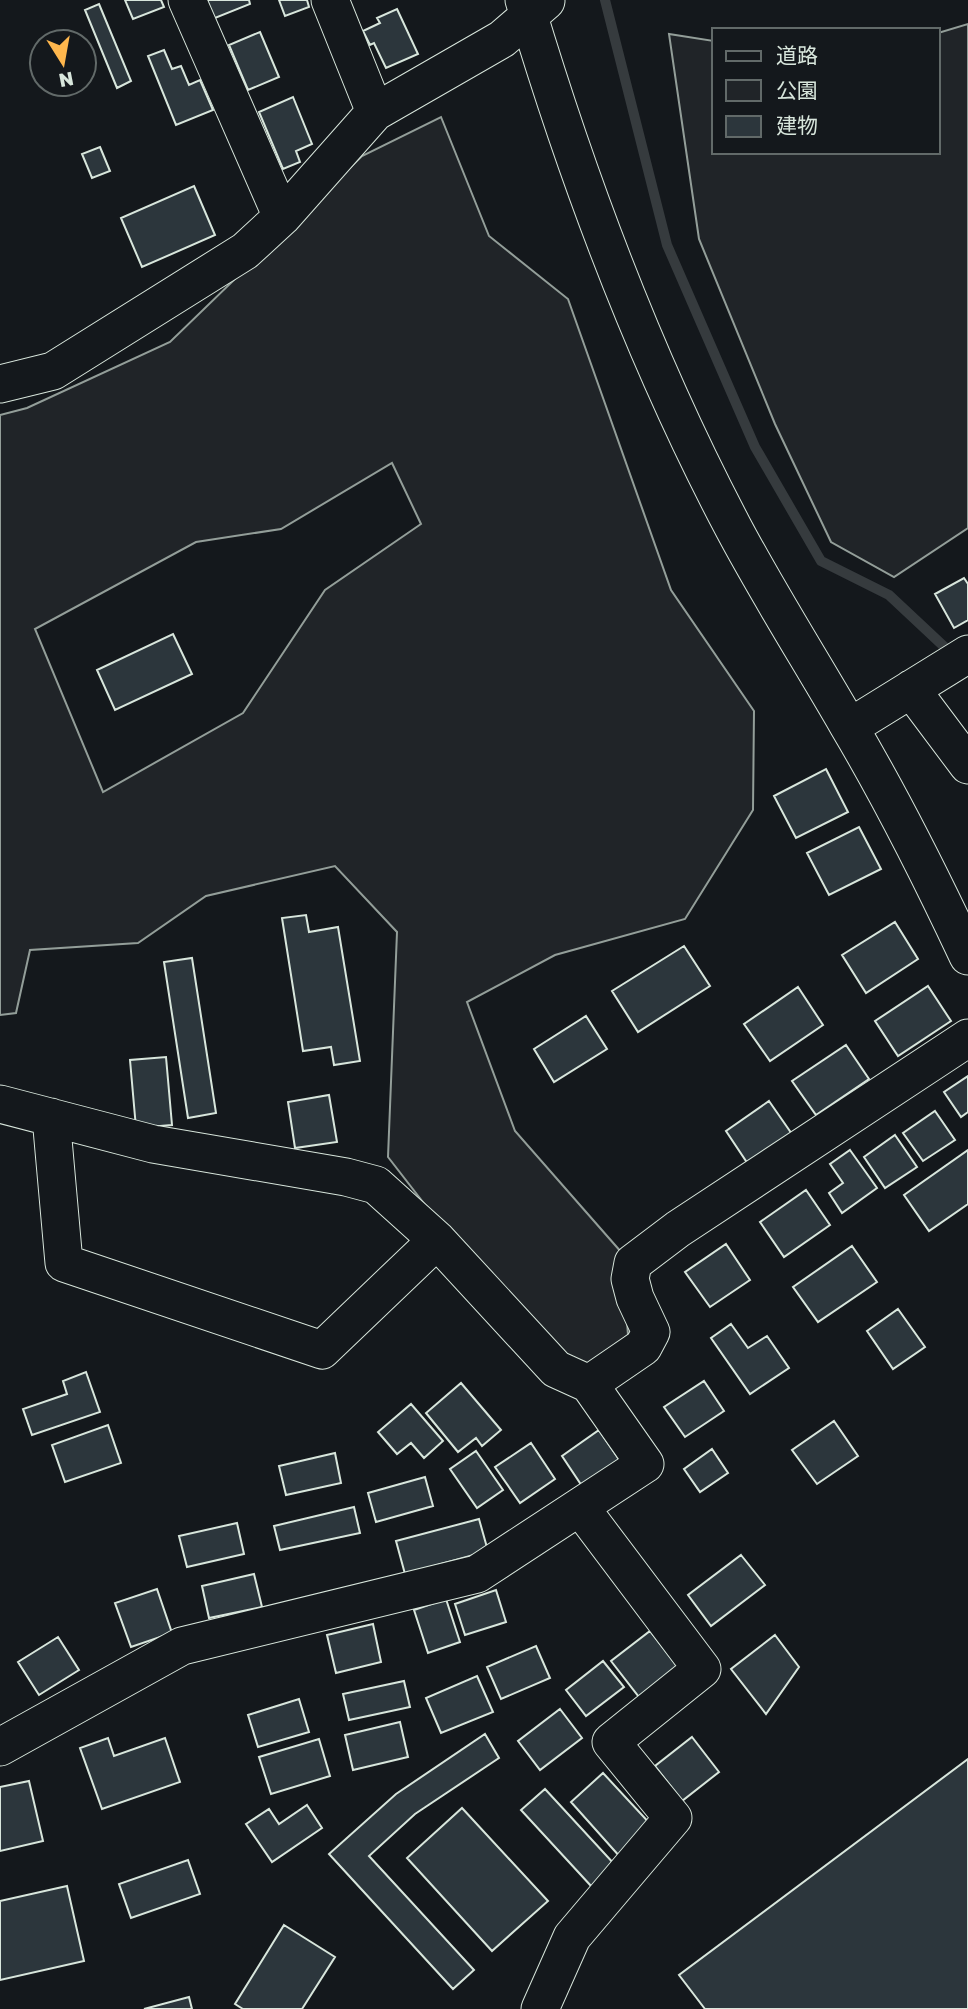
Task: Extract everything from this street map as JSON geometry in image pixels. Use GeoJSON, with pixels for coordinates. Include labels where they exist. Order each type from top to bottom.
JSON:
{"type":"FeatureCollection","features":[{"type":"Feature","properties":{"kind":"street"},"geometry":{"type":"LineString","coordinates":[[187,0],[282,217]]}},
{"type":"Feature","properties":{"kind":"street"},"geometry":{"type":"LineString","coordinates":[[330,0],[375,112]]}},
{"type":"Feature","properties":{"kind":"street"},"geometry":{"type":"LineString","coordinates":[[0,384],[53,371],[246,251],[282,217],[375,112],[502,39],[533,5]]}},
{"type":"Feature","properties":{"kind":"street"},"geometry":{"type":"LineString","coordinates":[[533,5],[588,194],[638,325],[697,457],[780,613],[850,727],[927,867],[968,956]]}},
{"type":"Feature","properties":{"kind":"street"},"geometry":{"type":"LineString","coordinates":[[850,727],[956,661]]}},
{"type":"Feature","properties":{"kind":"street"},"geometry":{"type":"LineString","coordinates":[[911,689],[968,765]]}},
{"type":"Feature","properties":{"kind":"street"},"geometry":{"type":"LineString","coordinates":[[589,1384],[643,1347],[651,1332],[635,1298],[630,1279],[633,1263],[678,1229],[968,1038]]}},
{"type":"Feature","properties":{"kind":"street"},"geometry":{"type":"LineString","coordinates":[[0,1104],[153,1144],[346,1177],[376,1185],[437,1240],[556,1369],[589,1384],[645,1464],[477,1574],[182,1646],[0,1747]]}},
{"type":"Feature","properties":{"kind":"street"},"geometry":{"type":"LineString","coordinates":[[51,1117],[64,1263],[322,1350],[437,1240]]}},
{"type":"Feature","properties":{"kind":"street"},"geometry":{"type":"LineString","coordinates":[[540,2009],[572,1937],[673,1818],[611,1742],[702,1669],[580,1507]]}},
{"type":"Feature","properties":{"kind":"green space"},"geometry":{"type":"Polygon","coordinates":[[[968,24],[968,528],[894,577],[831,542],[775,424],[699,239],[669,34],[712,41],[712,154],[940,154],[940,32],[968,24]]]}},
{"type":"Feature","properties":{"kind":"green space"},"geometry":{"type":"Polygon","coordinates":[[[441,117],[489,236],[568,299],[671,590],[754,711],[753,810],[685,919],[555,955],[467,1002],[515,1131],[622,1253],[628,1335],[583,1371],[447,1233],[388,1157],[397,932],[335,866],[206,896],[138,943],[30,950],[16,1013],[0,1015],[0,415],[27,408],[170,342],[362,156],[441,117]],[[392,463],[281,529],[196,542],[35,629],[103,792],[243,713],[325,590],[421,524],[392,463]]]}},
{"type":"Feature","properties":{"kind":"building"},"geometry":{"type":"Polygon","coordinates":[[[125,0],[161,0],[164,7],[133,19],[125,0]]]}},
{"type":"Feature","properties":{"kind":"building"},"geometry":{"type":"Polygon","coordinates":[[[202,0],[249,0],[250,4],[210,20],[202,0]]]}},
{"type":"Feature","properties":{"kind":"building"},"geometry":{"type":"Polygon","coordinates":[[[279,0],[307,0],[309,7],[285,16],[279,0]]]}},
{"type":"Feature","properties":{"kind":"building"},"geometry":{"type":"Polygon","coordinates":[[[99,4],[131,81],[117,88],[98,42],[98,28],[92,28],[85,10],[99,4]]]}},
{"type":"Feature","properties":{"kind":"building"},"geometry":{"type":"Polygon","coordinates":[[[397,9],[418,54],[386,68],[374,43],[370,45],[363,31],[380,23],[377,18],[397,9]]]}},
{"type":"Feature","properties":{"kind":"building"},"geometry":{"type":"Polygon","coordinates":[[[260,32],[279,77],[248,90],[229,45],[260,32]]]}},
{"type":"Feature","properties":{"kind":"building"},"geometry":{"type":"Polygon","coordinates":[[[164,50],[172,69],[181,66],[189,85],[200,80],[213,110],[176,125],[148,56],[164,50]]]}},
{"type":"Feature","properties":{"kind":"building"},"geometry":{"type":"Polygon","coordinates":[[[293,97],[312,144],[296,151],[300,162],[283,169],[259,112],[293,97]]]}},
{"type":"Feature","properties":{"kind":"building"},"geometry":{"type":"Polygon","coordinates":[[[100,147],[110,171],[92,178],[82,154],[100,147]]]}},
{"type":"Feature","properties":{"kind":"building"},"geometry":{"type":"Polygon","coordinates":[[[194,186],[215,235],[142,267],[121,218],[194,186]]]}},
{"type":"Feature","properties":{"kind":"building"},"geometry":{"type":"Polygon","coordinates":[[[964,578],[968,584],[968,620],[954,628],[935,594],[964,578]]]}},
{"type":"Feature","properties":{"kind":"building"},"geometry":{"type":"Polygon","coordinates":[[[173,634],[192,674],[115,710],[97,670],[173,634]]]}},
{"type":"Feature","properties":{"kind":"building"},"geometry":{"type":"Polygon","coordinates":[[[826,769],[848,812],[796,838],[774,796],[826,769]]]}},
{"type":"Feature","properties":{"kind":"building"},"geometry":{"type":"Polygon","coordinates":[[[859,827],[881,869],[829,895],[807,853],[859,827]]]}},
{"type":"Feature","properties":{"kind":"building"},"geometry":{"type":"Polygon","coordinates":[[[306,915],[309,932],[338,927],[360,1061],[334,1065],[331,1047],[303,1051],[282,918],[306,915]]]}},
{"type":"Feature","properties":{"kind":"building"},"geometry":{"type":"Polygon","coordinates":[[[895,922],[918,959],[866,993],[842,955],[895,922]]]}},
{"type":"Feature","properties":{"kind":"building"},"geometry":{"type":"Polygon","coordinates":[[[684,946],[710,986],[638,1032],[612,991],[684,946]]]}},
{"type":"Feature","properties":{"kind":"building"},"geometry":{"type":"Polygon","coordinates":[[[192,958],[216,1113],[188,1118],[164,962],[192,958]]]}},
{"type":"Feature","properties":{"kind":"building"},"geometry":{"type":"Polygon","coordinates":[[[928,986],[951,1021],[898,1056],[875,1021],[928,986]]]}},
{"type":"Feature","properties":{"kind":"building"},"geometry":{"type":"Polygon","coordinates":[[[798,987],[823,1025],[770,1061],[744,1024],[798,987]]]}},
{"type":"Feature","properties":{"kind":"building"},"geometry":{"type":"Polygon","coordinates":[[[586,1016],[607,1049],[554,1082],[534,1049],[586,1016]]]}},
{"type":"Feature","properties":{"kind":"building"},"geometry":{"type":"Polygon","coordinates":[[[846,1045],[869,1079],[816,1115],[792,1081],[846,1045]]]}},
{"type":"Feature","properties":{"kind":"building"},"geometry":{"type":"Polygon","coordinates":[[[166,1057],[172,1125],[136,1128],[130,1060],[166,1057]]]}},
{"type":"Feature","properties":{"kind":"building"},"geometry":{"type":"Polygon","coordinates":[[[968,1076],[968,1112],[961,1117],[944,1092],[968,1076]]]}},
{"type":"Feature","properties":{"kind":"building"},"geometry":{"type":"Polygon","coordinates":[[[329,1095],[337,1142],[295,1148],[288,1102],[329,1095]]]}},
{"type":"Feature","properties":{"kind":"building"},"geometry":{"type":"Polygon","coordinates":[[[769,1101],[794,1137],[750,1167],[726,1131],[769,1101]]]}},
{"type":"Feature","properties":{"kind":"building"},"geometry":{"type":"Polygon","coordinates":[[[935,1111],[955,1140],[923,1161],[903,1133],[935,1111]]]}},
{"type":"Feature","properties":{"kind":"building"},"geometry":{"type":"Polygon","coordinates":[[[895,1135],[917,1167],[885,1188],[864,1157],[895,1135]]]}},
{"type":"Feature","properties":{"kind":"building"},"geometry":{"type":"Polygon","coordinates":[[[850,1150],[877,1188],[842,1213],[829,1193],[843,1183],[830,1164],[850,1150]]]}},
{"type":"Feature","properties":{"kind":"building"},"geometry":{"type":"Polygon","coordinates":[[[968,1150],[968,1204],[929,1231],[904,1195],[968,1150]]]}},
{"type":"Feature","properties":{"kind":"building"},"geometry":{"type":"Polygon","coordinates":[[[806,1190],[830,1225],[784,1257],[760,1222],[806,1190]]]}},
{"type":"Feature","properties":{"kind":"building"},"geometry":{"type":"Polygon","coordinates":[[[726,1244],[750,1280],[710,1307],[685,1272],[726,1244]]]}},
{"type":"Feature","properties":{"kind":"building"},"geometry":{"type":"Polygon","coordinates":[[[852,1246],[877,1282],[818,1322],[793,1287],[852,1246]]]}},
{"type":"Feature","properties":{"kind":"building"},"geometry":{"type":"Polygon","coordinates":[[[898,1309],[925,1347],[893,1369],[867,1331],[898,1309]]]}},
{"type":"Feature","properties":{"kind":"building"},"geometry":{"type":"Polygon","coordinates":[[[731,1324],[748,1348],[767,1336],[789,1368],[750,1394],[711,1338],[731,1324]]]}},
{"type":"Feature","properties":{"kind":"building"},"geometry":{"type":"Polygon","coordinates":[[[86,1372],[100,1412],[32,1435],[23,1409],[67,1394],[63,1381],[86,1372]]]}},
{"type":"Feature","properties":{"kind":"building"},"geometry":{"type":"Polygon","coordinates":[[[704,1381],[724,1411],[685,1437],[664,1407],[704,1381]]]}},
{"type":"Feature","properties":{"kind":"building"},"geometry":{"type":"Polygon","coordinates":[[[461,1383],[501,1430],[482,1446],[476,1438],[458,1452],[426,1413],[461,1383]]]}},
{"type":"Feature","properties":{"kind":"building"},"geometry":{"type":"Polygon","coordinates":[[[411,1404],[443,1441],[424,1458],[411,1443],[397,1454],[378,1432],[411,1404]]]}},
{"type":"Feature","properties":{"kind":"building"},"geometry":{"type":"Polygon","coordinates":[[[834,1421],[858,1456],[817,1484],[792,1450],[834,1421]]]}},
{"type":"Feature","properties":{"kind":"building"},"geometry":{"type":"Polygon","coordinates":[[[108,1425],[121,1463],[65,1482],[52,1445],[108,1425]]]}},
{"type":"Feature","properties":{"kind":"building"},"geometry":{"type":"Polygon","coordinates":[[[599,1430],[620,1461],[582,1486],[562,1456],[599,1430]]]}},
{"type":"Feature","properties":{"kind":"building"},"geometry":{"type":"Polygon","coordinates":[[[531,1443],[555,1479],[520,1503],[495,1467],[531,1443]]]}},
{"type":"Feature","properties":{"kind":"building"},"geometry":{"type":"Polygon","coordinates":[[[712,1449],[728,1473],[700,1492],[684,1469],[712,1449]]]}},
{"type":"Feature","properties":{"kind":"building"},"geometry":{"type":"Polygon","coordinates":[[[476,1451],[503,1490],[477,1508],[450,1469],[476,1451]]]}},
{"type":"Feature","properties":{"kind":"building"},"geometry":{"type":"Polygon","coordinates":[[[335,1453],[341,1483],[286,1495],[279,1466],[335,1453]]]}},
{"type":"Feature","properties":{"kind":"building"},"geometry":{"type":"Polygon","coordinates":[[[425,1477],[433,1506],[376,1522],[368,1493],[425,1477]]]}},
{"type":"Feature","properties":{"kind":"building"},"geometry":{"type":"Polygon","coordinates":[[[354,1507],[360,1533],[280,1550],[274,1526],[354,1507]]]}},
{"type":"Feature","properties":{"kind":"building"},"geometry":{"type":"Polygon","coordinates":[[[479,1519],[488,1551],[405,1574],[396,1541],[479,1519]]]}},
{"type":"Feature","properties":{"kind":"building"},"geometry":{"type":"Polygon","coordinates":[[[237,1523],[244,1554],[187,1567],[179,1536],[237,1523]]]}},
{"type":"Feature","properties":{"kind":"building"},"geometry":{"type":"Polygon","coordinates":[[[741,1555],[765,1585],[711,1626],[688,1595],[741,1555]]]}},
{"type":"Feature","properties":{"kind":"building"},"geometry":{"type":"Polygon","coordinates":[[[254,1574],[262,1607],[209,1618],[202,1586],[254,1574]]]}},
{"type":"Feature","properties":{"kind":"building"},"geometry":{"type":"Polygon","coordinates":[[[157,1589],[172,1633],[131,1647],[115,1603],[157,1589]]]}},
{"type":"Feature","properties":{"kind":"building"},"geometry":{"type":"Polygon","coordinates":[[[496,1590],[506,1622],[465,1635],[455,1604],[496,1590]]]}},
{"type":"Feature","properties":{"kind":"building"},"geometry":{"type":"Polygon","coordinates":[[[446,1599],[460,1642],[428,1653],[414,1610],[446,1599]]]}},
{"type":"Feature","properties":{"kind":"building"},"geometry":{"type":"Polygon","coordinates":[[[373,1624],[381,1662],[336,1673],[327,1635],[373,1624]]]}},
{"type":"Feature","properties":{"kind":"building"},"geometry":{"type":"Polygon","coordinates":[[[650,1631],[678,1667],[639,1697],[611,1661],[650,1631]]]}},
{"type":"Feature","properties":{"kind":"building"},"geometry":{"type":"Polygon","coordinates":[[[775,1635],[799,1667],[766,1714],[731,1669],[775,1635]]]}},
{"type":"Feature","properties":{"kind":"building"},"geometry":{"type":"Polygon","coordinates":[[[58,1637],[79,1670],[39,1695],[18,1662],[58,1637]]]}},
{"type":"Feature","properties":{"kind":"building"},"geometry":{"type":"Polygon","coordinates":[[[536,1646],[550,1678],[501,1699],[487,1667],[536,1646]]]}},
{"type":"Feature","properties":{"kind":"building"},"geometry":{"type":"Polygon","coordinates":[[[603,1661],[624,1687],[586,1716],[566,1690],[603,1661]]]}},
{"type":"Feature","properties":{"kind":"building"},"geometry":{"type":"Polygon","coordinates":[[[477,1676],[493,1712],[441,1733],[426,1698],[477,1676]]]}},
{"type":"Feature","properties":{"kind":"building"},"geometry":{"type":"Polygon","coordinates":[[[404,1681],[410,1707],[349,1720],[343,1694],[404,1681]]]}},
{"type":"Feature","properties":{"kind":"building"},"geometry":{"type":"Polygon","coordinates":[[[299,1699],[309,1732],[258,1747],[248,1715],[299,1699]]]}},
{"type":"Feature","properties":{"kind":"building"},"geometry":{"type":"Polygon","coordinates":[[[560,1709],[582,1738],[540,1770],[518,1741],[560,1709]]]}},
{"type":"Feature","properties":{"kind":"building"},"geometry":{"type":"Polygon","coordinates":[[[400,1722],[408,1757],[353,1770],[345,1735],[400,1722]]]}},
{"type":"Feature","properties":{"kind":"building"},"geometry":{"type":"Polygon","coordinates":[[[485,1734],[499,1758],[415,1814],[369,1856],[474,1970],[453,1989],[329,1854],[396,1794],[485,1734]]]}},
{"type":"Feature","properties":{"kind":"building"},"geometry":{"type":"Polygon","coordinates":[[[692,1737],[719,1772],[682,1801],[655,1766],[692,1737]]]}},
{"type":"Feature","properties":{"kind":"building"},"geometry":{"type":"Polygon","coordinates":[[[108,1738],[114,1756],[165,1738],[180,1782],[102,1809],[80,1748],[108,1738]]]}},
{"type":"Feature","properties":{"kind":"building"},"geometry":{"type":"Polygon","coordinates":[[[319,1739],[330,1776],[271,1794],[259,1757],[319,1739]]]}},
{"type":"Feature","properties":{"kind":"building"},"geometry":{"type":"Polygon","coordinates":[[[968,1759],[968,2009],[705,2009],[679,1975],[968,1759]]]}},
{"type":"Feature","properties":{"kind":"building"},"geometry":{"type":"Polygon","coordinates":[[[603,1773],[654,1828],[621,1858],[571,1802],[603,1773]]]}},
{"type":"Feature","properties":{"kind":"building"},"geometry":{"type":"Polygon","coordinates":[[[29,1781],[43,1841],[0,1851],[0,1787],[29,1781]]]}},
{"type":"Feature","properties":{"kind":"building"},"geometry":{"type":"Polygon","coordinates":[[[545,1789],[616,1866],[592,1887],[521,1810],[545,1789]]]}},
{"type":"Feature","properties":{"kind":"building"},"geometry":{"type":"Polygon","coordinates":[[[307,1805],[322,1828],[272,1862],[246,1824],[269,1809],[279,1824],[307,1805]]]}},
{"type":"Feature","properties":{"kind":"building"},"geometry":{"type":"Polygon","coordinates":[[[462,1808],[548,1901],[492,1951],[407,1858],[462,1808]]]}},
{"type":"Feature","properties":{"kind":"building"},"geometry":{"type":"Polygon","coordinates":[[[188,1860],[200,1894],[131,1918],[119,1884],[188,1860]]]}},
{"type":"Feature","properties":{"kind":"building"},"geometry":{"type":"Polygon","coordinates":[[[67,1886],[84,1961],[0,1980],[0,1901],[67,1886]]]}},
{"type":"Feature","properties":{"kind":"building"},"geometry":{"type":"Polygon","coordinates":[[[284,1925],[335,1957],[302,2009],[243,2009],[235,2004],[284,1925]]]}},
{"type":"Feature","properties":{"kind":"building"},"geometry":{"type":"Polygon","coordinates":[[[189,1997],[192,2009],[144,2009],[189,1997]]]}},
{"type":"Feature","properties":{"kind":"waterway"},"geometry":{"type":"LineString","coordinates":[[605,0],[667,245],[755,447],[821,561],[889,595],[952,654]]}}]}
